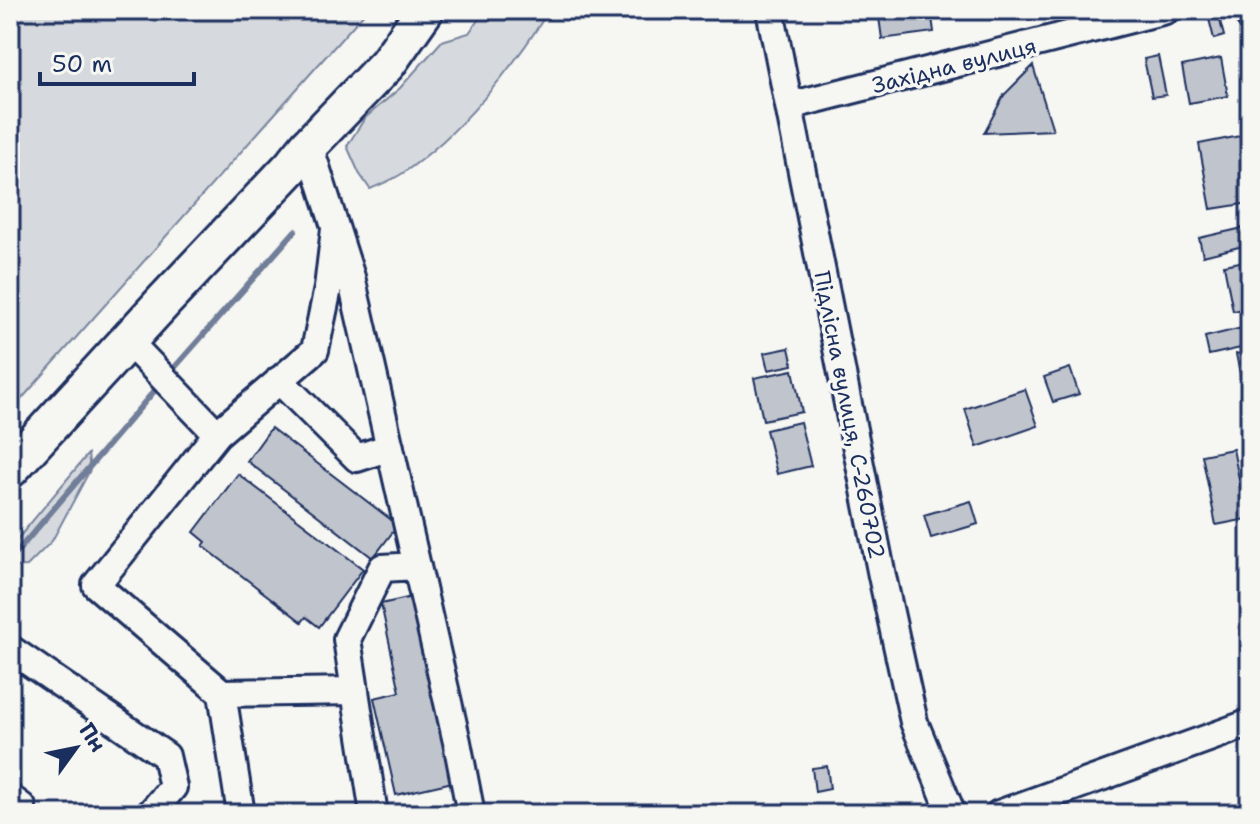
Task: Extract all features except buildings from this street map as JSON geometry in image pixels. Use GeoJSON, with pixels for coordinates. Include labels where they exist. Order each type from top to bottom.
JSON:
{"type":"FeatureCollection","features":[{"type":"Feature","properties":{"kind":"highway"},"geometry":{"type":"LineString","coordinates":[[10,469],[136,349],[309,145],[387,64],[425,10]]}},
{"type":"Feature","properties":{"kind":"street","name":"Підлісна вулиця, С-260702"},"geometry":{"type":"LineString","coordinates":[[770,10],[882,576],[914,722],[952,814]]}},
{"type":"Feature","properties":{"kind":"street","name":"Західна вулиця"},"geometry":{"type":"LineString","coordinates":[[789,106],[1166,10]]}},
{"type":"Feature","properties":{"kind":"street"},"geometry":{"type":"LineString","coordinates":[[1247,10],[1250,17]]}},
{"type":"Feature","properties":{"kind":"street"},"geometry":{"type":"LineString","coordinates":[[309,145],[351,277],[471,814]]}},
{"type":"Feature","properties":{"kind":"street"},"geometry":{"type":"LineString","coordinates":[[241,814],[222,693],[96,585],[217,434],[315,350],[328,288],[335,229]]}},
{"type":"Feature","properties":{"kind":"street"},"geometry":{"type":"LineString","coordinates":[[136,349],[217,434]]}},
{"type":"Feature","properties":{"kind":"street"},"geometry":{"type":"LineString","coordinates":[[279,380],[357,458],[390,447]]}},
{"type":"Feature","properties":{"kind":"street"},"geometry":{"type":"LineString","coordinates":[[374,814],[347,639],[382,568],[417,566]]}},
{"type":"Feature","properties":{"kind":"street"},"geometry":{"type":"LineString","coordinates":[[10,649],[166,756],[173,787],[150,814]]}},
{"type":"Feature","properties":{"kind":"street"},"geometry":{"type":"LineString","coordinates":[[222,693],[355,691]]}},
{"type":"Feature","properties":{"kind":"street"},"geometry":{"type":"LineString","coordinates":[[999,814],[1250,723]]}},
{"type":"Feature","properties":{"kind":"shaded area"},"geometry":{"type":"Polygon","coordinates":[[[10,10],[367,10],[10,412],[10,10]]]}},
{"type":"Feature","properties":{"kind":"shaded area"},"geometry":{"type":"Polygon","coordinates":[[[485,10],[549,10],[502,77],[445,140],[403,173],[370,189],[347,146],[365,118],[400,88],[442,41],[469,33],[485,10]]]}},
{"type":"Feature","properties":{"kind":"shaded area"},"geometry":{"type":"Polygon","coordinates":[[[88,454],[90,470],[52,541],[27,566],[10,567],[10,538],[15,542],[88,454]]]}},
{"type":"Feature","properties":{"kind":"waterway"},"geometry":{"type":"LineString","coordinates":[[168,375],[295,231]]}},
{"type":"Feature","properties":{"kind":"waterway"},"geometry":{"type":"LineString","coordinates":[[10,560],[161,383]]}}]}
